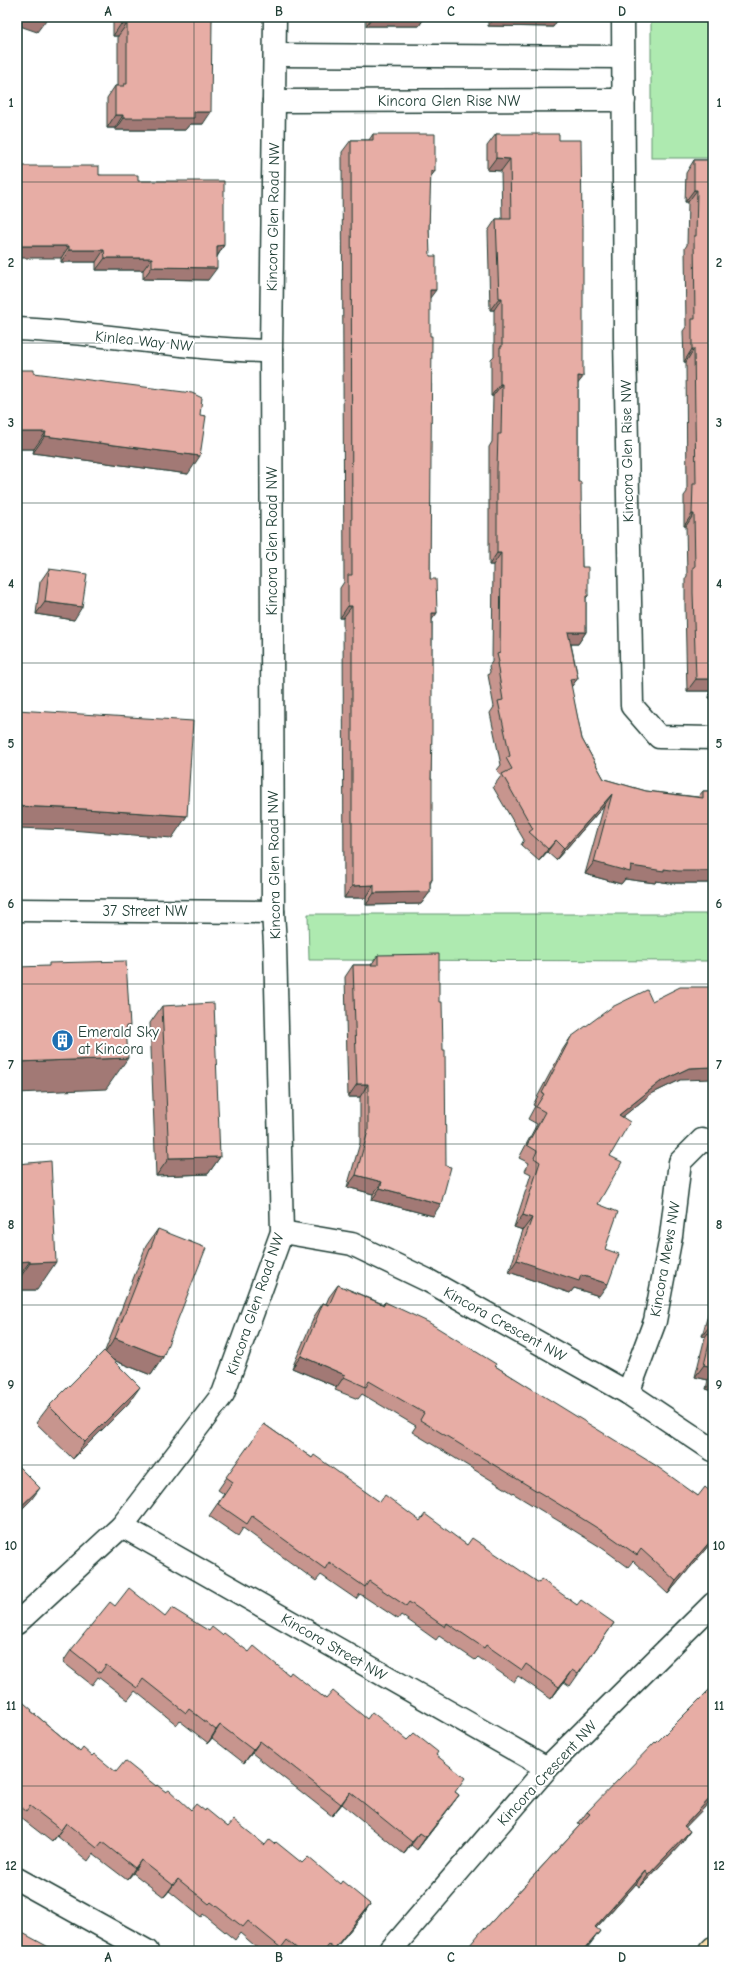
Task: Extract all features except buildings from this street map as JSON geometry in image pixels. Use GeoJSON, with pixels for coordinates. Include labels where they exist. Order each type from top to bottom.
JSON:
{"type":"FeatureCollection","features":[{"type":"Feature","properties":{"kind":"main road"},"geometry":{"type":"LineString","coordinates":[[710,1951],[713,1948]]}},
{"type":"Feature","properties":{"kind":"street","name":"Kincora Glen Road NW"},"geometry":{"type":"LineString","coordinates":[[17,1623],[122,1526],[223,1394],[282,1232],[273,912],[271,351],[275,17]]}},
{"type":"Feature","properties":{"kind":"street","name":"Kincora Glen Rise NW"},"geometry":{"type":"LineString","coordinates":[[623,17],[625,338],[632,706],[659,737],[713,738]]}},
{"type":"Feature","properties":{"kind":"street"},"geometry":{"type":"LineString","coordinates":[[275,55],[623,57]]}},
{"type":"Feature","properties":{"kind":"street","name":"Kincora Glen Rise NW"},"geometry":{"type":"LineString","coordinates":[[274,101],[624,100]]}},
{"type":"Feature","properties":{"kind":"street","name":"Kinlea Way NW"},"geometry":{"type":"LineString","coordinates":[[17,329],[50,330],[227,350],[271,351]]}},
{"type":"Feature","properties":{"kind":"street","name":"37 Street NW"},"geometry":{"type":"LineString","coordinates":[[17,910],[273,912]]}},
{"type":"Feature","properties":{"kind":"street","name":"Kincora Mews NW"},"geometry":{"type":"LineString","coordinates":[[628,1393],[655,1321],[671,1236],[680,1162],[702,1140],[713,1142]]}},
{"type":"Feature","properties":{"kind":"street","name":"Kincora Crescent NW"},"geometry":{"type":"LineString","coordinates":[[282,1232],[352,1244],[429,1281],[628,1393],[713,1450]]}},
{"type":"Feature","properties":{"kind":"street","name":"Kincora Street NW"},"geometry":{"type":"LineString","coordinates":[[122,1526],[547,1768]]}},
{"type":"Feature","properties":{"kind":"street","name":"Kincora Crescent NW"},"geometry":{"type":"LineString","coordinates":[[390,1951],[547,1768],[713,1604]]}},
{"type":"Feature","properties":{"kind":"street"},"geometry":{"type":"LineString","coordinates":[[17,1879],[148,1951]]}},
{"type":"Feature","properties":{"kind":"green space"},"geometry":{"type":"Polygon","coordinates":[[[651,17],[713,17],[713,158],[651,158],[651,17]]]}},
{"type":"Feature","properties":{"kind":"green space"},"geometry":{"type":"Polygon","coordinates":[[[308,914],[713,914],[713,961],[309,960],[308,914]]]}},
{"type":"Feature","properties":{"kind":"place","name":"Emerald Sky at Kincora"},"geometry":{"type":"Point","coordinates":[62,1041]}}]}
